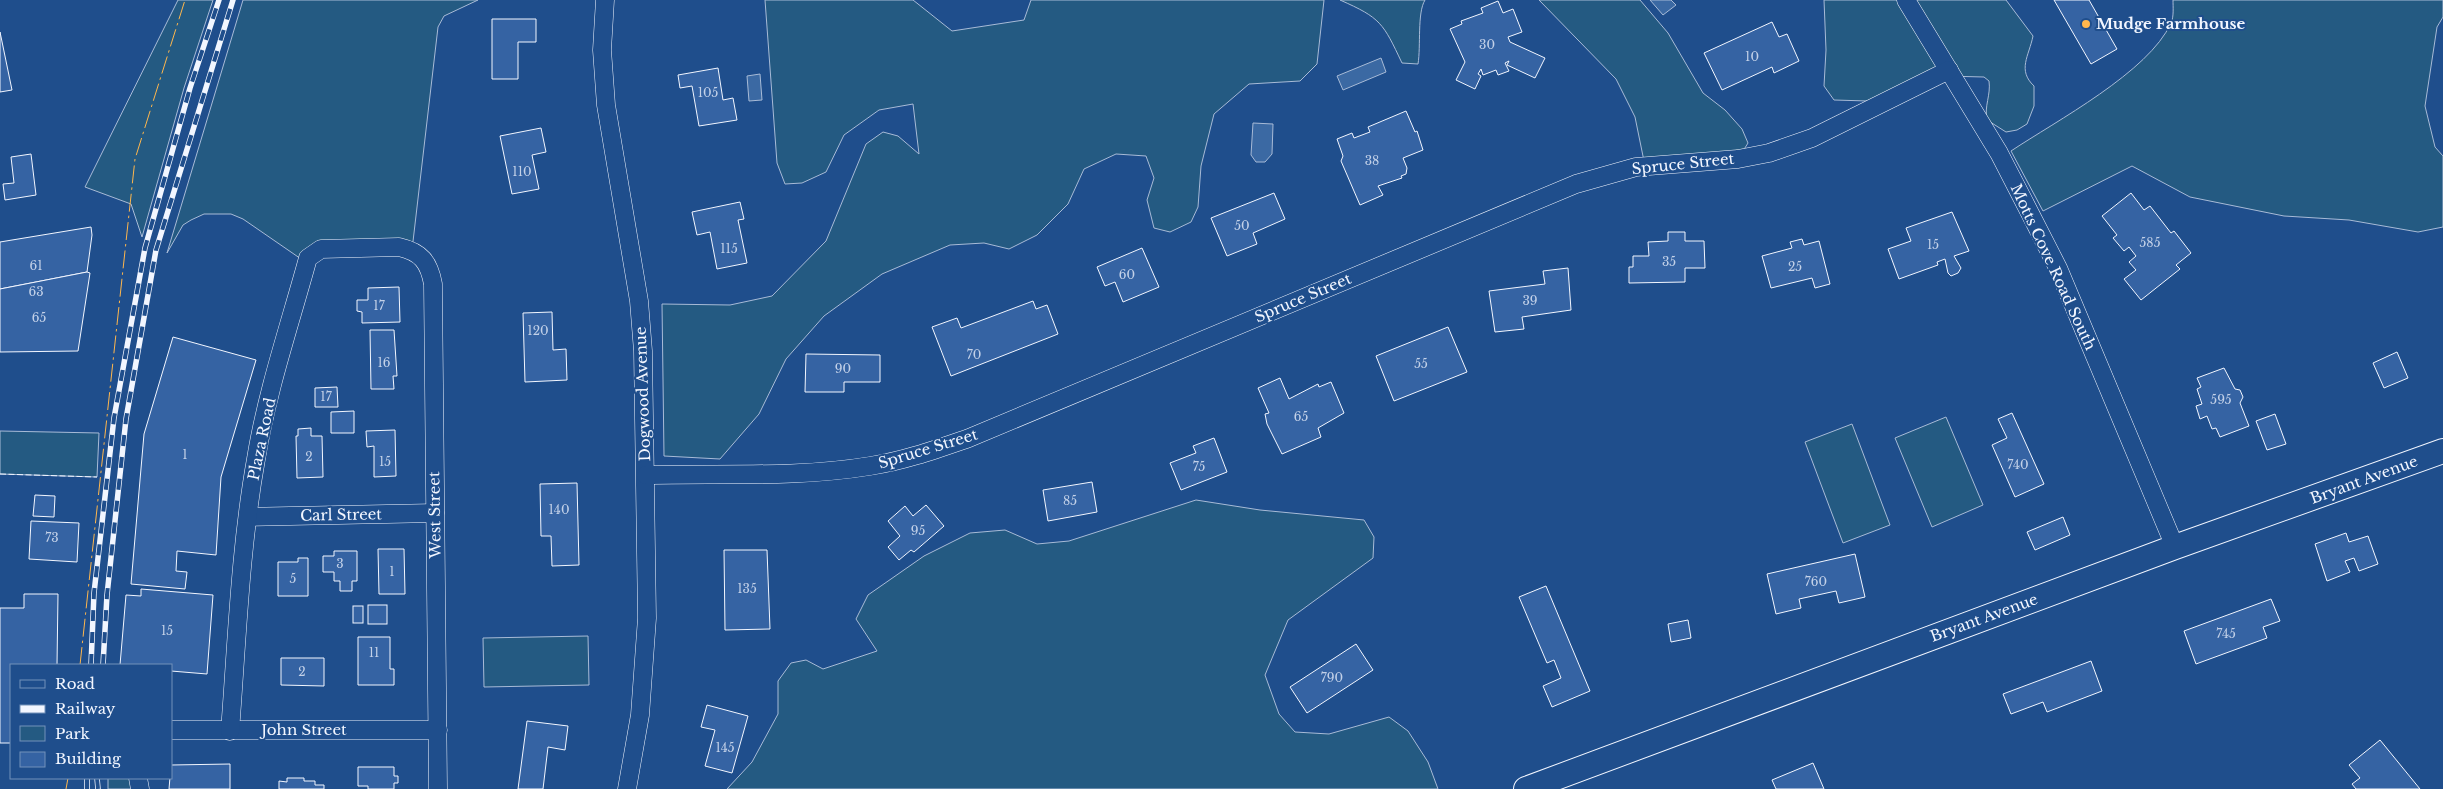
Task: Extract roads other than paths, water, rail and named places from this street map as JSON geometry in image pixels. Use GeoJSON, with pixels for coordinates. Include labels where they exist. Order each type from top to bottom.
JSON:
{"type":"FeatureCollection","features":[{"type":"Feature","properties":{"kind":"main road","name":"Bryant Avenue"},"geometry":{"type":"LineString","coordinates":[[1526,789],[2175,547],[2443,451]]}},
{"type":"Feature","properties":{"kind":"street","name":"Dogwood Avenue"},"geometry":{"type":"LineString","coordinates":[[606,0],[602,50],[606,105],[639,300],[643,351],[648,618],[640,715],[627,789]]}},
{"type":"Feature","properties":{"kind":"street","name":"Motts Cove Road South"},"geometry":{"type":"LineString","coordinates":[[1906,0],[1999,153],[2058,268],[2175,547]]}},
{"type":"Feature","properties":{"kind":"street","name":"Spruce Street"},"geometry":{"type":"LineString","coordinates":[[646,475],[830,471],[872,466],[926,452],[969,438],[1576,184],[1636,167],[1738,159],[1769,153],[1812,138],[1949,70]]}},
{"type":"Feature","properties":{"kind":"street","name":"Plaza Road"},"geometry":{"type":"LineString","coordinates":[[230,731],[248,517],[256,459],[264,420],[308,258],[321,249],[399,247],[412,250]]}},
{"type":"Feature","properties":{"kind":"street","name":"West Street"},"geometry":{"type":"LineString","coordinates":[[412,250],[422,257],[430,268],[433,284],[438,789]]}},
{"type":"Feature","properties":{"kind":"street","name":"Carl Street"},"geometry":{"type":"LineString","coordinates":[[248,517],[435,513]]}},
{"type":"Feature","properties":{"kind":"street","name":"John Street"},"geometry":{"type":"LineString","coordinates":[[172,730],[438,730]]}},
{"type":"Feature","properties":{"kind":"railway"},"geometry":{"type":"LineString","coordinates":[[91,664],[94,593],[114,418],[145,248],[190,88],[219,0]]}},
{"type":"Feature","properties":{"kind":"railway"},"geometry":{"type":"LineString","coordinates":[[103,664],[107,595],[126,419],[156,250],[233,0]]}},
{"type":"Feature","properties":{"kind":"railway"},"geometry":{"type":"LineString","coordinates":[[87,779],[87,789]]}},
{"type":"Feature","properties":{"kind":"railway"},"geometry":{"type":"LineString","coordinates":[[97,779],[98,789]]}},
{"type":"Feature","properties":{"kind":"place","name":"Mudge Farmhouse"},"geometry":{"type":"Point","coordinates":[2086,24]}}]}
